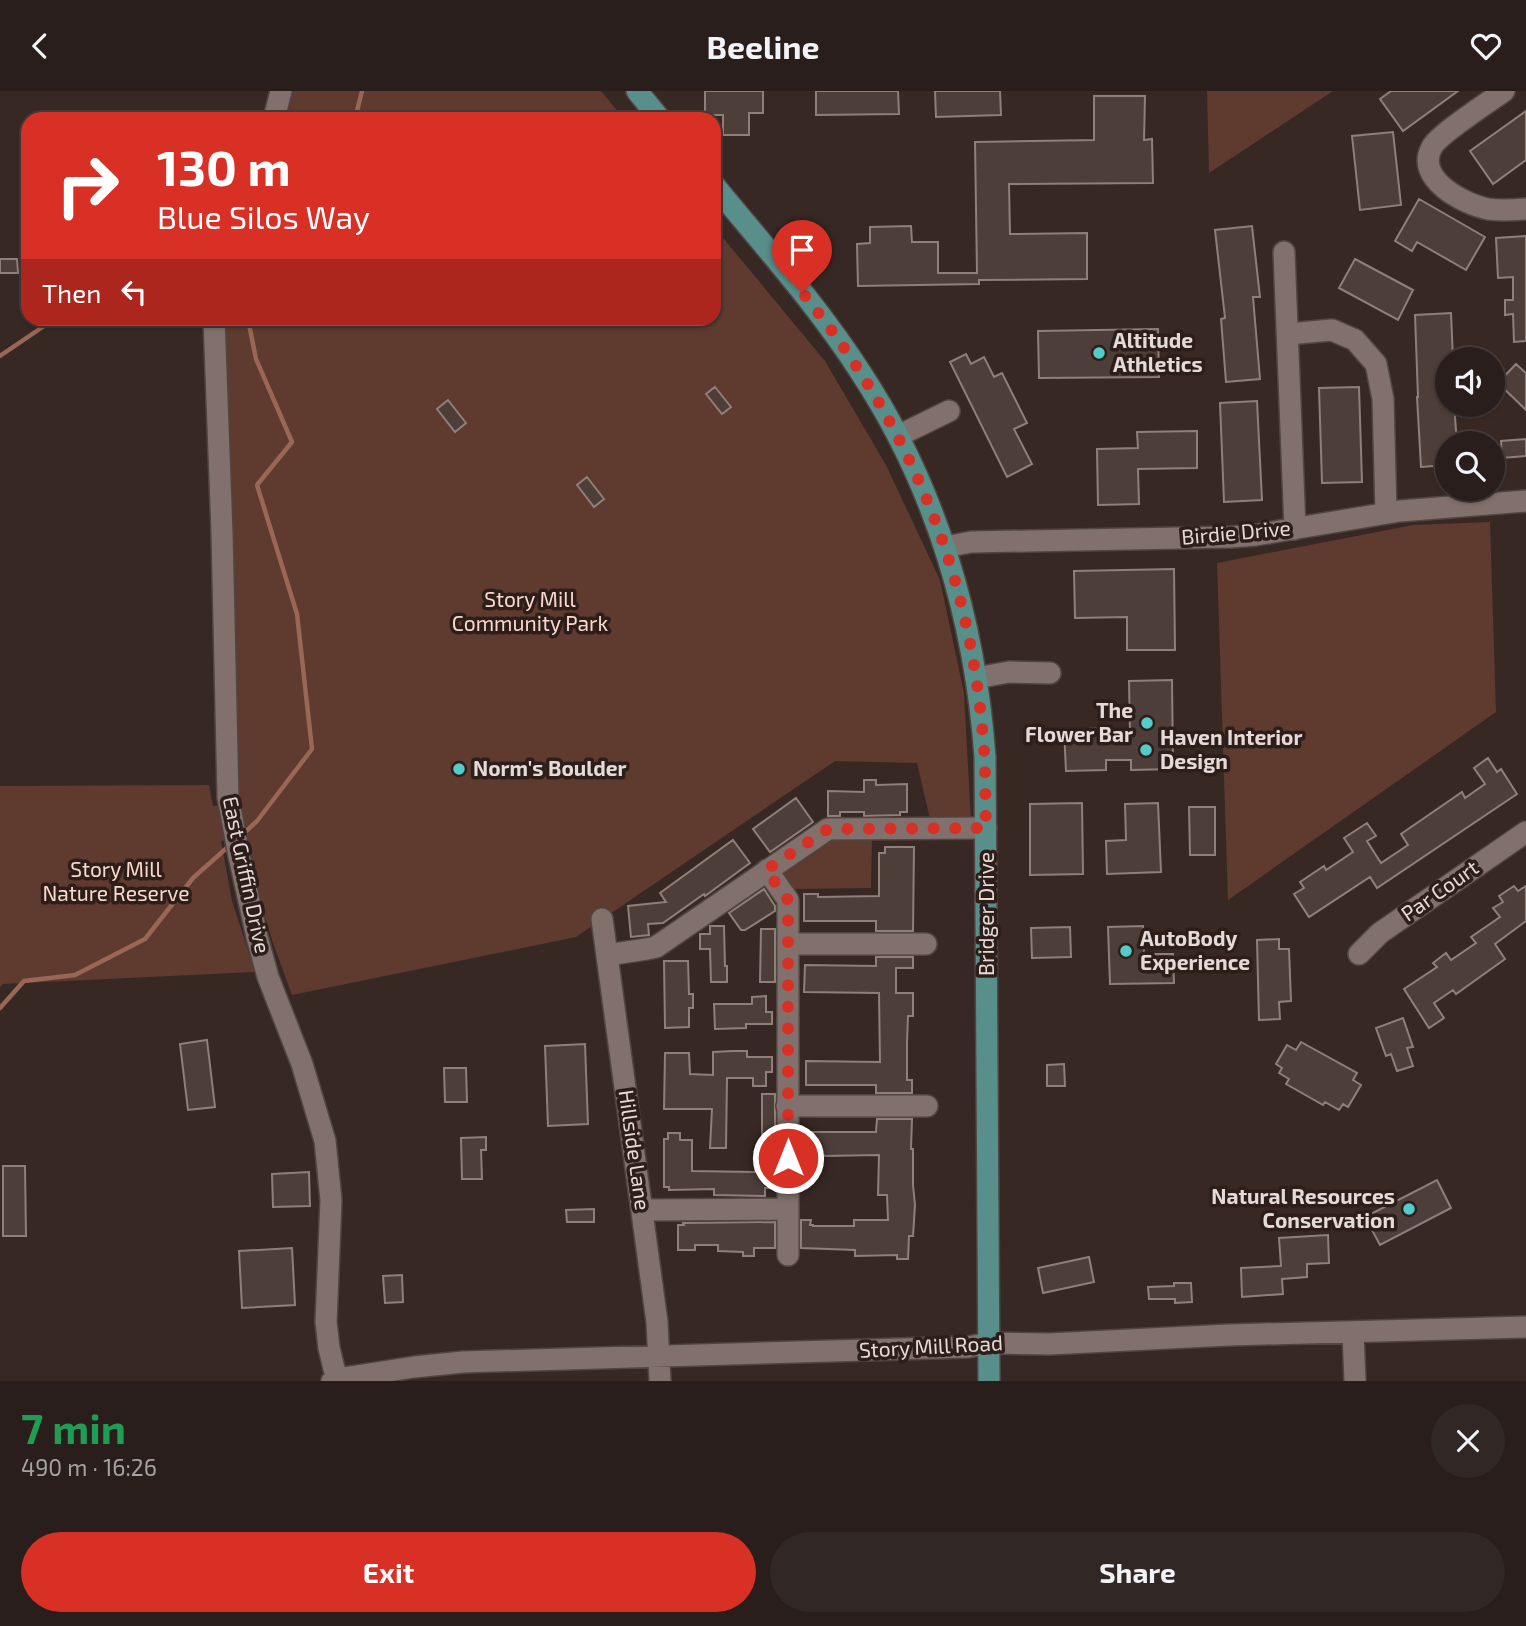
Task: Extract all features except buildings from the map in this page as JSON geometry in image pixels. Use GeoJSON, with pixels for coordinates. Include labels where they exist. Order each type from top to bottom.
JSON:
{"type":"FeatureCollection","features":[{"type":"Feature","properties":{"kind":"main road"},"geometry":{"type":"LineString","coordinates":[[641,92],[655,112]]}},
{"type":"Feature","properties":{"kind":"main road","name":"Bridger Drive"},"geometry":{"type":"LineString","coordinates":[[721,194],[817,311],[873,392],[923,489],[945,547],[967,626],[985,757],[989,1381]]}},
{"type":"Feature","properties":{"kind":"street"},"geometry":{"type":"LineString","coordinates":[[276,112],[281,91]]}},
{"type":"Feature","properties":{"kind":"street"},"geometry":{"type":"LineString","coordinates":[[1504,91],[1432,145],[1427,158],[1429,171],[1436,182],[1474,205],[1502,210],[1526,209]]}},
{"type":"Feature","properties":{"kind":"street"},"geometry":{"type":"LineString","coordinates":[[1284,251],[1295,529]]}},
{"type":"Feature","properties":{"kind":"street","name":"East Griffin Drive"},"geometry":{"type":"LineString","coordinates":[[214,326],[222,532],[226,774],[231,821],[268,977],[302,1064],[324,1141],[331,1200],[326,1322],[335,1380]]}},
{"type":"Feature","properties":{"kind":"street"},"geometry":{"type":"LineString","coordinates":[[1288,334],[1332,330],[1355,339],[1376,364],[1383,399],[1386,513]]}},
{"type":"Feature","properties":{"kind":"street"},"geometry":{"type":"LineString","coordinates":[[898,436],[949,411]]}},
{"type":"Feature","properties":{"kind":"street","name":"Birdie Drive"},"geometry":{"type":"LineString","coordinates":[[945,547],[971,542],[1231,537],[1386,513],[1526,501]]}},
{"type":"Feature","properties":{"kind":"street"},"geometry":{"type":"LineString","coordinates":[[976,678],[1009,672],[1050,673]]}},
{"type":"Feature","properties":{"kind":"street"},"geometry":{"type":"LineString","coordinates":[[607,955],[656,947],[828,829],[986,828]]}},
{"type":"Feature","properties":{"kind":"street","name":"Par Court"},"geometry":{"type":"LineString","coordinates":[[1359,954],[1380,933],[1526,832]]}},
{"type":"Feature","properties":{"kind":"street"},"geometry":{"type":"LineString","coordinates":[[766,870],[788,900],[788,1255]]}},
{"type":"Feature","properties":{"kind":"street","name":"Hillside Lane"},"geometry":{"type":"LineString","coordinates":[[602,919],[657,1322],[660,1381]]}},
{"type":"Feature","properties":{"kind":"street"},"geometry":{"type":"LineString","coordinates":[[788,944],[926,944]]}},
{"type":"Feature","properties":{"kind":"street"},"geometry":{"type":"LineString","coordinates":[[788,1106],[927,1107]]}},
{"type":"Feature","properties":{"kind":"street"},"geometry":{"type":"LineString","coordinates":[[642,1209],[788,1209]]}},
{"type":"Feature","properties":{"kind":"street","name":"Story Mill Road"},"geometry":{"type":"LineString","coordinates":[[335,1380],[463,1362],[1526,1327]]}},
{"type":"Feature","properties":{"kind":"street"},"geometry":{"type":"LineString","coordinates":[[1353,1332],[1354,1381]]}},
{"type":"Feature","properties":{"kind":"green space"},"geometry":{"type":"Polygon","coordinates":[[[287,91],[601,91],[618,112],[280,112],[287,91]]]}},
{"type":"Feature","properties":{"kind":"green space"},"geometry":{"type":"Polygon","coordinates":[[[1207,91],[1333,91],[1209,173],[1207,91]]]}},
{"type":"Feature","properties":{"kind":"green space","name":"Story Mill Community Park"},"geometry":{"type":"Polygon","coordinates":[[[721,235],[825,361],[886,465],[940,580],[964,693],[971,821],[930,819],[917,763],[835,761],[576,937],[292,995],[253,878],[247,838],[221,841],[232,901],[255,972],[3,984],[0,987],[0,786],[209,785],[213,806],[237,805],[221,326],[721,326],[721,235]]]}},
{"type":"Feature","properties":{"kind":"green space"},"geometry":{"type":"Polygon","coordinates":[[[1490,522],[1496,712],[1228,900],[1217,563],[1413,525],[1490,522]]]}},
{"type":"Feature","properties":{"kind":"green space"},"geometry":{"type":"Polygon","coordinates":[[[832,838],[872,838],[871,888],[793,889],[781,874],[832,838]]]}},
{"type":"Feature","properties":{"kind":"waterway"},"geometry":{"type":"LineString","coordinates":[[357,112],[362,91]]}},
{"type":"Feature","properties":{"kind":"waterway"},"geometry":{"type":"LineString","coordinates":[[0,356],[44,326]]}},
{"type":"Feature","properties":{"kind":"waterway"},"geometry":{"type":"LineString","coordinates":[[242,835],[257,821],[312,749],[297,614],[257,485],[292,442],[256,359],[249,326]]}},
{"type":"Feature","properties":{"kind":"waterway"},"geometry":{"type":"LineString","coordinates":[[0,1008],[24,981],[75,975],[145,939],[193,878],[230,845]]}},
{"type":"Feature","properties":{"kind":"place","name":"Altitude Athletics"},"geometry":{"type":"Point","coordinates":[1099,353]}},
{"type":"Feature","properties":{"kind":"place","name":"The Flower Bar"},"geometry":{"type":"Point","coordinates":[1147,723]}},
{"type":"Feature","properties":{"kind":"place","name":"Haven Interior Design"},"geometry":{"type":"Point","coordinates":[1146,750]}},
{"type":"Feature","properties":{"kind":"place","name":"Norm's Boulder"},"geometry":{"type":"Point","coordinates":[459,769]}},
{"type":"Feature","properties":{"kind":"place","name":"AutoBody Experience"},"geometry":{"type":"Point","coordinates":[1126,951]}},
{"type":"Feature","properties":{"kind":"place","name":"Natural Resources Conservation"},"geometry":{"type":"Point","coordinates":[1409,1209]}},
{"type":"Feature","properties":{"kind":"route"},"geometry":{"type":"LineString","coordinates":[[788,1158],[788,900],[766,870],[828,829],[986,828],[985,757],[976,678],[967,626],[945,547],[923,489],[879,401],[844,347],[802,292]]}},
{"type":"Feature","properties":{"kind":"park label","name":"Story Mill Nature Reserve"},"geometry":{"type":"Point","coordinates":[116,882]}}]}
